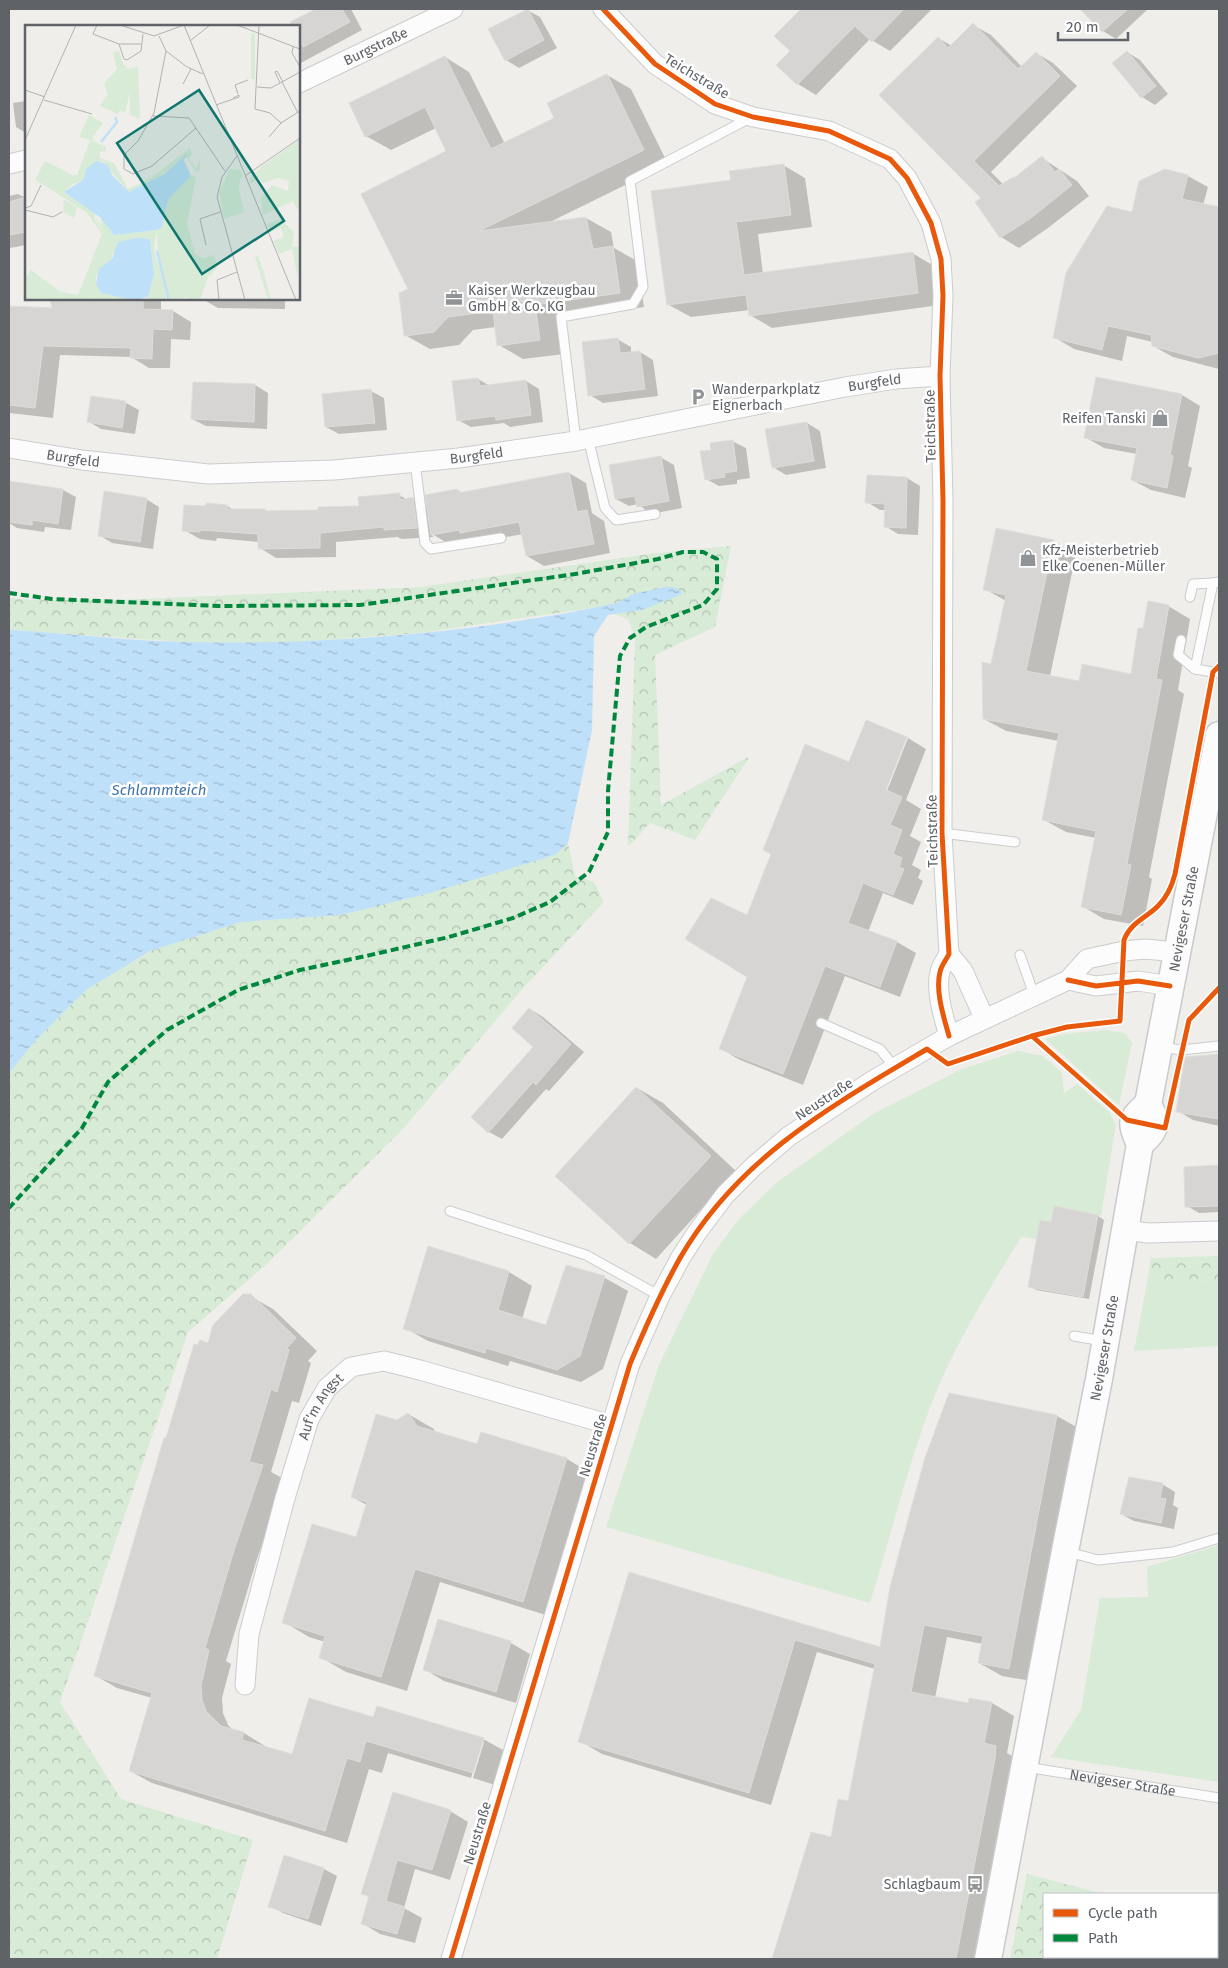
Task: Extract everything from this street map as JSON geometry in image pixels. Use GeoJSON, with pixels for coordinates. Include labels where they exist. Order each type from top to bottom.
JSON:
{"type":"FeatureCollection","features":[{"type":"Feature","properties":{"kind":"main road","name":"Nevigeser Straße"},"geometry":{"type":"LineString","coordinates":[[988,1959],[1106,1342],[1140,1144],[1133,1128],[1136,1115],[1148,1104],[1219,735]]}},
{"type":"Feature","properties":{"kind":"street","name":"Burgstraße"},"geometry":{"type":"LineString","coordinates":[[300,83],[453,9]]}},
{"type":"Feature","properties":{"kind":"street","name":"Teichstraße"},"geometry":{"type":"LineString","coordinates":[[603,9],[655,64],[715,104],[753,117],[828,131],[890,159],[907,178],[931,223],[941,259],[943,316],[940,376],[943,501],[942,833],[949,954],[940,972],[940,1001],[949,1036]]}},
{"type":"Feature","properties":{"kind":"street"},"geometry":{"type":"LineString","coordinates":[[9,164],[25,160]]}},
{"type":"Feature","properties":{"kind":"street","name":"Burgfeld"},"geometry":{"type":"LineString","coordinates":[[9,448],[82,460],[208,474],[334,470],[459,458],[582,439],[845,387],[896,379],[940,376]]}},
{"type":"Feature","properties":{"kind":"street","name":"Neustraße"},"geometry":{"type":"LineString","coordinates":[[451,1959],[630,1364],[660,1296],[681,1257],[698,1231],[725,1195],[754,1166],[789,1136],[872,1081],[949,1036],[1068,980],[1087,959],[1124,951],[1145,949],[1176,952]]}},
{"type":"Feature","properties":{"kind":"street"},"geometry":{"type":"LineString","coordinates":[[949,954],[963,971],[984,1018]]}},
{"type":"Feature","properties":{"kind":"street"},"geometry":{"type":"LineString","coordinates":[[1068,980],[1096,986],[1138,981],[1170,986]]}},
{"type":"Feature","properties":{"kind":"street"},"geometry":{"type":"LineString","coordinates":[[1125,1230],[1148,1233],[1219,1231]]}},
{"type":"Feature","properties":{"kind":"street","name":"Auf'm Angst"},"geometry":{"type":"LineString","coordinates":[[245,1685],[249,1634],[285,1498],[309,1419],[327,1388],[351,1366],[384,1361],[611,1425]]}},
{"type":"Feature","properties":{"kind":"lane"},"geometry":{"type":"LineString","coordinates":[[655,514],[616,520],[605,508],[582,439],[562,317],[633,304],[643,287],[630,181],[753,117]]}},
{"type":"Feature","properties":{"kind":"lane"},"geometry":{"type":"LineString","coordinates":[[415,462],[425,543],[431,549],[501,538]]}},
{"type":"Feature","properties":{"kind":"lane"},"geometry":{"type":"LineString","coordinates":[[1190,597],[1193,584],[1216,582],[1195,668]]}},
{"type":"Feature","properties":{"kind":"lane"},"geometry":{"type":"LineString","coordinates":[[1181,640],[1178,656],[1195,668],[1219,673]]}},
{"type":"Feature","properties":{"kind":"lane"},"geometry":{"type":"LineString","coordinates":[[942,833],[1015,842]]}},
{"type":"Feature","properties":{"kind":"lane"},"geometry":{"type":"LineString","coordinates":[[1020,955],[1034,995]]}},
{"type":"Feature","properties":{"kind":"lane"},"geometry":{"type":"LineString","coordinates":[[821,1023],[880,1049],[895,1068]]}},
{"type":"Feature","properties":{"kind":"lane"},"geometry":{"type":"LineString","coordinates":[[1159,1047],[1181,1050],[1219,1046]]}},
{"type":"Feature","properties":{"kind":"lane"},"geometry":{"type":"LineString","coordinates":[[450,1211],[586,1255],[660,1296]]}},
{"type":"Feature","properties":{"kind":"lane"},"geometry":{"type":"LineString","coordinates":[[1074,1336],[1106,1342]]}},
{"type":"Feature","properties":{"kind":"lane"},"geometry":{"type":"LineString","coordinates":[[1065,1550],[1098,1560],[1174,1552],[1219,1538]]}},
{"type":"Feature","properties":{"kind":"lane","name":"Nevigeser Straße"},"geometry":{"type":"LineString","coordinates":[[1025,1767],[1219,1798]]}},
{"type":"Feature","properties":{"kind":"green space"},"geometry":{"type":"Polygon","coordinates":[[[731,546],[715,627],[655,655],[661,805],[750,756],[695,840],[650,823],[628,847],[635,640],[629,620],[598,607],[420,633],[284,643],[185,642],[9,630],[9,598],[32,600],[117,600],[421,587],[656,553],[731,546]]]}},
{"type":"Feature","properties":{"kind":"green space"},"geometry":{"type":"Polygon","coordinates":[[[568,843],[575,876],[594,882],[604,902],[526,985],[402,1130],[268,1263],[188,1332],[60,1702],[121,1799],[253,1840],[217,1959],[9,1959],[9,1073],[36,1040],[86,990],[150,951],[241,922],[341,915],[555,855],[568,843]]]}},
{"type":"Feature","properties":{"kind":"green space"},"geometry":{"type":"Polygon","coordinates":[[[1104,1030],[1125,1033],[1132,1043],[1119,1105],[1045,1039],[1064,1034],[1104,1030]]]}},
{"type":"Feature","properties":{"kind":"green space"},"geometry":{"type":"Polygon","coordinates":[[[1018,1051],[1043,1056],[1062,1073],[1064,1093],[1077,1084],[1109,1112],[1116,1124],[1101,1216],[1054,1206],[1051,1222],[1040,1220],[1037,1239],[1021,1237],[974,1315],[934,1397],[908,1474],[870,1603],[606,1527],[659,1365],[713,1254],[739,1219],[776,1183],[873,1114],[962,1069],[1018,1051]]]}},
{"type":"Feature","properties":{"kind":"green space"},"geometry":{"type":"Polygon","coordinates":[[[1219,1256],[1219,1281],[1147,1283],[1151,1258],[1219,1256]]]}},
{"type":"Feature","properties":{"kind":"green space"},"geometry":{"type":"Polygon","coordinates":[[[1219,1281],[1219,1346],[1134,1351],[1147,1283],[1219,1281]]]}},
{"type":"Feature","properties":{"kind":"green space"},"geometry":{"type":"Polygon","coordinates":[[[1219,1545],[1219,1782],[1051,1757],[1081,1710],[1100,1598],[1148,1597],[1147,1567],[1219,1545]]]}},
{"type":"Feature","properties":{"kind":"green space"},"geometry":{"type":"Polygon","coordinates":[[[1027,1874],[1100,1893],[1043,1893],[1043,1958],[1201,1958],[1201,1959],[1010,1959],[1027,1874]]]}},
{"type":"Feature","properties":{"kind":"water","name":"Schlammteich"},"geometry":{"type":"Polygon","coordinates":[[[673,587],[683,594],[642,610],[608,615],[594,636],[592,730],[568,843],[555,855],[430,893],[341,915],[241,922],[150,951],[86,990],[36,1040],[9,1073],[9,630],[187,642],[349,639],[403,635],[510,622],[617,603],[633,594],[673,587]]]}},
{"type":"Feature","properties":{"kind":"building"},"geometry":{"type":"Polygon","coordinates":[[[316,9],[342,9],[350,22],[303,47],[300,41],[300,25],[292,25],[290,22],[316,9]]]}},
{"type":"Feature","properties":{"kind":"building"},"geometry":{"type":"Polygon","coordinates":[[[528,9],[544,40],[505,61],[488,29],[528,9]]]}},
{"type":"Feature","properties":{"kind":"building"},"geometry":{"type":"Polygon","coordinates":[[[801,9],[904,9],[872,42],[855,26],[797,85],[776,65],[790,51],[774,36],[801,9]]]}},
{"type":"Feature","properties":{"kind":"building"},"geometry":{"type":"Polygon","coordinates":[[[1080,9],[1128,9],[1102,32],[1080,9]]]}},
{"type":"Feature","properties":{"kind":"building"},"geometry":{"type":"Polygon","coordinates":[[[973,23],[1018,69],[1036,52],[1060,76],[974,161],[999,186],[1014,178],[1042,156],[1055,172],[1059,169],[1072,185],[1031,218],[1000,238],[975,202],[981,198],[879,95],[938,37],[948,48],[973,23]]]}},
{"type":"Feature","properties":{"kind":"building"},"geometry":{"type":"Polygon","coordinates":[[[1127,51],[1156,86],[1141,98],[1112,63],[1127,51]]]}},
{"type":"Feature","properties":{"kind":"building"},"geometry":{"type":"Polygon","coordinates":[[[445,56],[491,149],[554,118],[547,103],[607,74],[644,150],[479,231],[586,217],[593,249],[613,246],[620,293],[535,305],[540,340],[497,346],[493,311],[448,317],[434,332],[404,336],[399,293],[408,289],[361,194],[446,151],[425,107],[365,137],[349,103],[445,56]]]}},
{"type":"Feature","properties":{"kind":"building"},"geometry":{"type":"Polygon","coordinates":[[[784,164],[791,215],[736,222],[744,275],[913,252],[918,293],[749,316],[746,295],[667,305],[651,191],[731,180],[729,171],[784,164]]]}},
{"type":"Feature","properties":{"kind":"building"},"geometry":{"type":"Polygon","coordinates":[[[1165,169],[1188,175],[1182,199],[1219,207],[1219,353],[1198,358],[1152,346],[1151,335],[1108,326],[1102,350],[1053,338],[1066,273],[1107,206],[1132,212],[1139,181],[1165,169]]]}},
{"type":"Feature","properties":{"kind":"building"},"geometry":{"type":"Polygon","coordinates":[[[25,197],[25,232],[9,235],[9,202],[25,197]]]}},
{"type":"Feature","properties":{"kind":"building"},"geometry":{"type":"Polygon","coordinates":[[[50,300],[143,300],[143,309],[173,310],[172,330],[153,329],[152,359],[130,358],[131,348],[43,346],[35,408],[9,405],[9,306],[52,308],[50,300]]]}},
{"type":"Feature","properties":{"kind":"building"},"geometry":{"type":"Polygon","coordinates":[[[618,338],[620,353],[640,351],[645,389],[588,396],[582,342],[618,338]]]}},
{"type":"Feature","properties":{"kind":"building"},"geometry":{"type":"Polygon","coordinates":[[[1096,377],[1182,394],[1170,455],[1173,456],[1167,488],[1131,480],[1137,448],[1084,438],[1096,377]]]}},
{"type":"Feature","properties":{"kind":"building"},"geometry":{"type":"Polygon","coordinates":[[[478,378],[480,386],[526,380],[531,415],[496,420],[495,416],[457,421],[452,381],[478,378]]]}},
{"type":"Feature","properties":{"kind":"building"},"geometry":{"type":"Polygon","coordinates":[[[193,382],[255,384],[254,422],[191,419],[193,382]]]}},
{"type":"Feature","properties":{"kind":"building"},"geometry":{"type":"Polygon","coordinates":[[[371,389],[375,423],[325,427],[322,394],[371,389]]]}},
{"type":"Feature","properties":{"kind":"building"},"geometry":{"type":"Polygon","coordinates":[[[91,396],[126,401],[122,428],[87,422],[91,396]]]}},
{"type":"Feature","properties":{"kind":"building"},"geometry":{"type":"Polygon","coordinates":[[[807,422],[814,461],[772,468],[765,429],[807,422]]]}},
{"type":"Feature","properties":{"kind":"building"},"geometry":{"type":"Polygon","coordinates":[[[733,440],[737,471],[724,473],[725,477],[705,480],[700,451],[711,450],[710,443],[733,440]]]}},
{"type":"Feature","properties":{"kind":"building"},"geometry":{"type":"Polygon","coordinates":[[[661,456],[669,501],[637,507],[635,496],[615,499],[609,465],[661,456]]]}},
{"type":"Feature","properties":{"kind":"building"},"geometry":{"type":"Polygon","coordinates":[[[569,472],[577,512],[587,510],[594,544],[526,556],[519,522],[460,533],[459,530],[431,535],[425,495],[457,489],[458,493],[569,472]]]}},
{"type":"Feature","properties":{"kind":"building"},"geometry":{"type":"Polygon","coordinates":[[[867,475],[907,477],[906,528],[884,527],[885,504],[865,503],[867,475]]]}},
{"type":"Feature","properties":{"kind":"building"},"geometry":{"type":"Polygon","coordinates":[[[9,481],[63,489],[58,524],[32,520],[32,525],[9,522],[9,481]]]}},
{"type":"Feature","properties":{"kind":"building"},"geometry":{"type":"Polygon","coordinates":[[[104,491],[147,498],[140,542],[98,536],[104,491]]]}},
{"type":"Feature","properties":{"kind":"building"},"geometry":{"type":"Polygon","coordinates":[[[400,493],[400,500],[413,497],[417,528],[384,530],[384,527],[320,533],[320,548],[258,549],[258,534],[200,530],[200,532],[182,531],[184,505],[206,506],[206,503],[227,505],[227,509],[265,509],[265,511],[318,510],[318,507],[359,506],[358,497],[400,493]]]}},
{"type":"Feature","properties":{"kind":"building"},"geometry":{"type":"Polygon","coordinates":[[[996,528],[1054,540],[1026,671],[1079,681],[1082,664],[1131,674],[1138,628],[1143,628],[1148,601],[1169,605],[1156,679],[1162,680],[1127,864],[1131,865],[1121,915],[1081,907],[1096,831],[1042,820],[1059,733],[983,719],[982,662],[991,664],[1006,595],[983,590],[996,528]]]}},
{"type":"Feature","properties":{"kind":"building"},"geometry":{"type":"Polygon","coordinates":[[[866,720],[907,737],[886,790],[902,797],[890,825],[902,830],[893,854],[902,858],[899,867],[904,869],[893,895],[863,883],[848,923],[897,941],[880,987],[825,966],[783,1074],[719,1049],[747,977],[685,939],[711,898],[747,915],[771,854],[763,850],[805,744],[849,762],[866,720]]]}},
{"type":"Feature","properties":{"kind":"building"},"geometry":{"type":"Polygon","coordinates":[[[529,1008],[571,1044],[536,1085],[533,1082],[488,1133],[471,1117],[533,1047],[512,1028],[529,1008]]]}},
{"type":"Feature","properties":{"kind":"building"},"geometry":{"type":"Polygon","coordinates":[[[1219,1054],[1219,1119],[1176,1112],[1185,1057],[1219,1054]]]}},
{"type":"Feature","properties":{"kind":"building"},"geometry":{"type":"Polygon","coordinates":[[[636,1087],[711,1156],[629,1244],[555,1176],[636,1087]]]}},
{"type":"Feature","properties":{"kind":"building"},"geometry":{"type":"Polygon","coordinates":[[[1219,1165],[1219,1206],[1185,1207],[1184,1167],[1219,1165]]]}},
{"type":"Feature","properties":{"kind":"building"},"geometry":{"type":"Polygon","coordinates":[[[1054,1206],[1098,1215],[1083,1297],[1028,1287],[1040,1220],[1051,1222],[1054,1206]]]}},
{"type":"Feature","properties":{"kind":"building"},"geometry":{"type":"Polygon","coordinates":[[[428,1246],[509,1271],[498,1310],[546,1325],[566,1265],[605,1276],[580,1356],[557,1370],[486,1348],[485,1353],[403,1329],[428,1246]]]}},
{"type":"Feature","properties":{"kind":"building"},"geometry":{"type":"Polygon","coordinates":[[[243,1294],[251,1294],[296,1338],[287,1348],[289,1350],[277,1392],[271,1389],[249,1462],[263,1465],[235,1547],[205,1648],[209,1650],[201,1686],[202,1700],[206,1711],[221,1726],[244,1732],[242,1740],[292,1754],[309,1698],[373,1717],[377,1706],[484,1738],[473,1773],[366,1741],[360,1762],[347,1758],[325,1831],[129,1771],[152,1693],[94,1676],[164,1438],[166,1438],[194,1344],[198,1345],[200,1340],[208,1343],[213,1325],[243,1294]]]}},
{"type":"Feature","properties":{"kind":"building"},"geometry":{"type":"Polygon","coordinates":[[[949,1393],[1057,1415],[1009,1669],[978,1663],[983,1636],[924,1625],[911,1692],[968,1703],[969,1698],[992,1702],[984,1743],[996,1746],[995,1759],[956,1959],[772,1959],[811,1832],[831,1837],[838,1799],[848,1801],[875,1664],[795,1640],[749,1793],[578,1742],[629,1572],[880,1647],[890,1587],[909,1516],[925,1458],[949,1393]]]}},
{"type":"Feature","properties":{"kind":"building"},"geometry":{"type":"Polygon","coordinates":[[[408,1413],[417,1426],[477,1444],[481,1432],[567,1458],[523,1602],[415,1569],[381,1677],[319,1658],[325,1636],[282,1623],[312,1524],[356,1537],[367,1502],[351,1497],[376,1414],[397,1420],[408,1413]]]}},
{"type":"Feature","properties":{"kind":"building"},"geometry":{"type":"Polygon","coordinates":[[[1129,1477],[1163,1483],[1160,1498],[1166,1499],[1161,1523],[1120,1514],[1129,1477]]]}},
{"type":"Feature","properties":{"kind":"building"},"geometry":{"type":"Polygon","coordinates":[[[438,1619],[511,1641],[496,1692],[423,1670],[438,1619]]]}},
{"type":"Feature","properties":{"kind":"building"},"geometry":{"type":"Polygon","coordinates":[[[393,1792],[451,1810],[432,1870],[397,1860],[386,1901],[405,1907],[397,1934],[361,1924],[369,1896],[361,1894],[393,1792]]]}},
{"type":"Feature","properties":{"kind":"building"},"geometry":{"type":"Polygon","coordinates":[[[284,1855],[324,1868],[308,1919],[268,1907],[284,1855]]]}},
{"type":"Feature","properties":{"kind":"marked path"},"geometry":{"type":"LineString","coordinates":[[9,593],[52,599],[219,606],[360,605],[575,574],[658,559],[683,552],[703,552],[717,559],[717,589],[703,605],[646,627],[630,638],[620,656],[608,791],[608,832],[589,872],[550,902],[513,918],[449,937],[300,970],[238,990],[167,1030],[108,1082],[82,1128],[9,1208]]}},
{"type":"Feature","properties":{"kind":"cycle path"},"geometry":{"type":"LineString","coordinates":[[603,9],[655,64],[715,104],[753,117],[829,131],[890,159],[907,178],[931,223],[941,259],[943,296],[940,376],[943,501],[942,833],[949,954],[942,965],[939,987],[949,1036]]}},
{"type":"Feature","properties":{"kind":"cycle path"},"geometry":{"type":"LineString","coordinates":[[451,1959],[630,1364],[666,1284],[680,1258],[703,1223],[730,1191],[758,1163],[789,1137],[822,1114],[927,1049],[948,1064],[1032,1036],[1067,1027],[1120,1021],[1124,940],[1130,929],[1161,903],[1172,883],[1213,672],[1219,666]]}},
{"type":"Feature","properties":{"kind":"cycle path"},"geometry":{"type":"LineString","coordinates":[[1068,980],[1096,986],[1138,981],[1170,986]]}},
{"type":"Feature","properties":{"kind":"cycle path"},"geometry":{"type":"LineString","coordinates":[[1032,1036],[1127,1120],[1165,1128],[1189,1020],[1219,988]]}},
{"type":"Feature","properties":{"kind":"place","name":"Kaiser Werkzeugbau GmbH & Co. KG"},"geometry":{"type":"Point","coordinates":[454,298]}},
{"type":"Feature","properties":{"kind":"place","name":"Wanderparkplatz Eignerbach"},"geometry":{"type":"Point","coordinates":[698,397]}},
{"type":"Feature","properties":{"kind":"place","name":"Reifen Tanski"},"geometry":{"type":"Point","coordinates":[1160,418]}},
{"type":"Feature","properties":{"kind":"place","name":"Kfz-Meisterbetrieb Elke Coenen-Müller"},"geometry":{"type":"Point","coordinates":[1028,558]}},
{"type":"Feature","properties":{"kind":"place","name":"Schlagbaum"},"geometry":{"type":"Point","coordinates":[975,1884]}}]}
